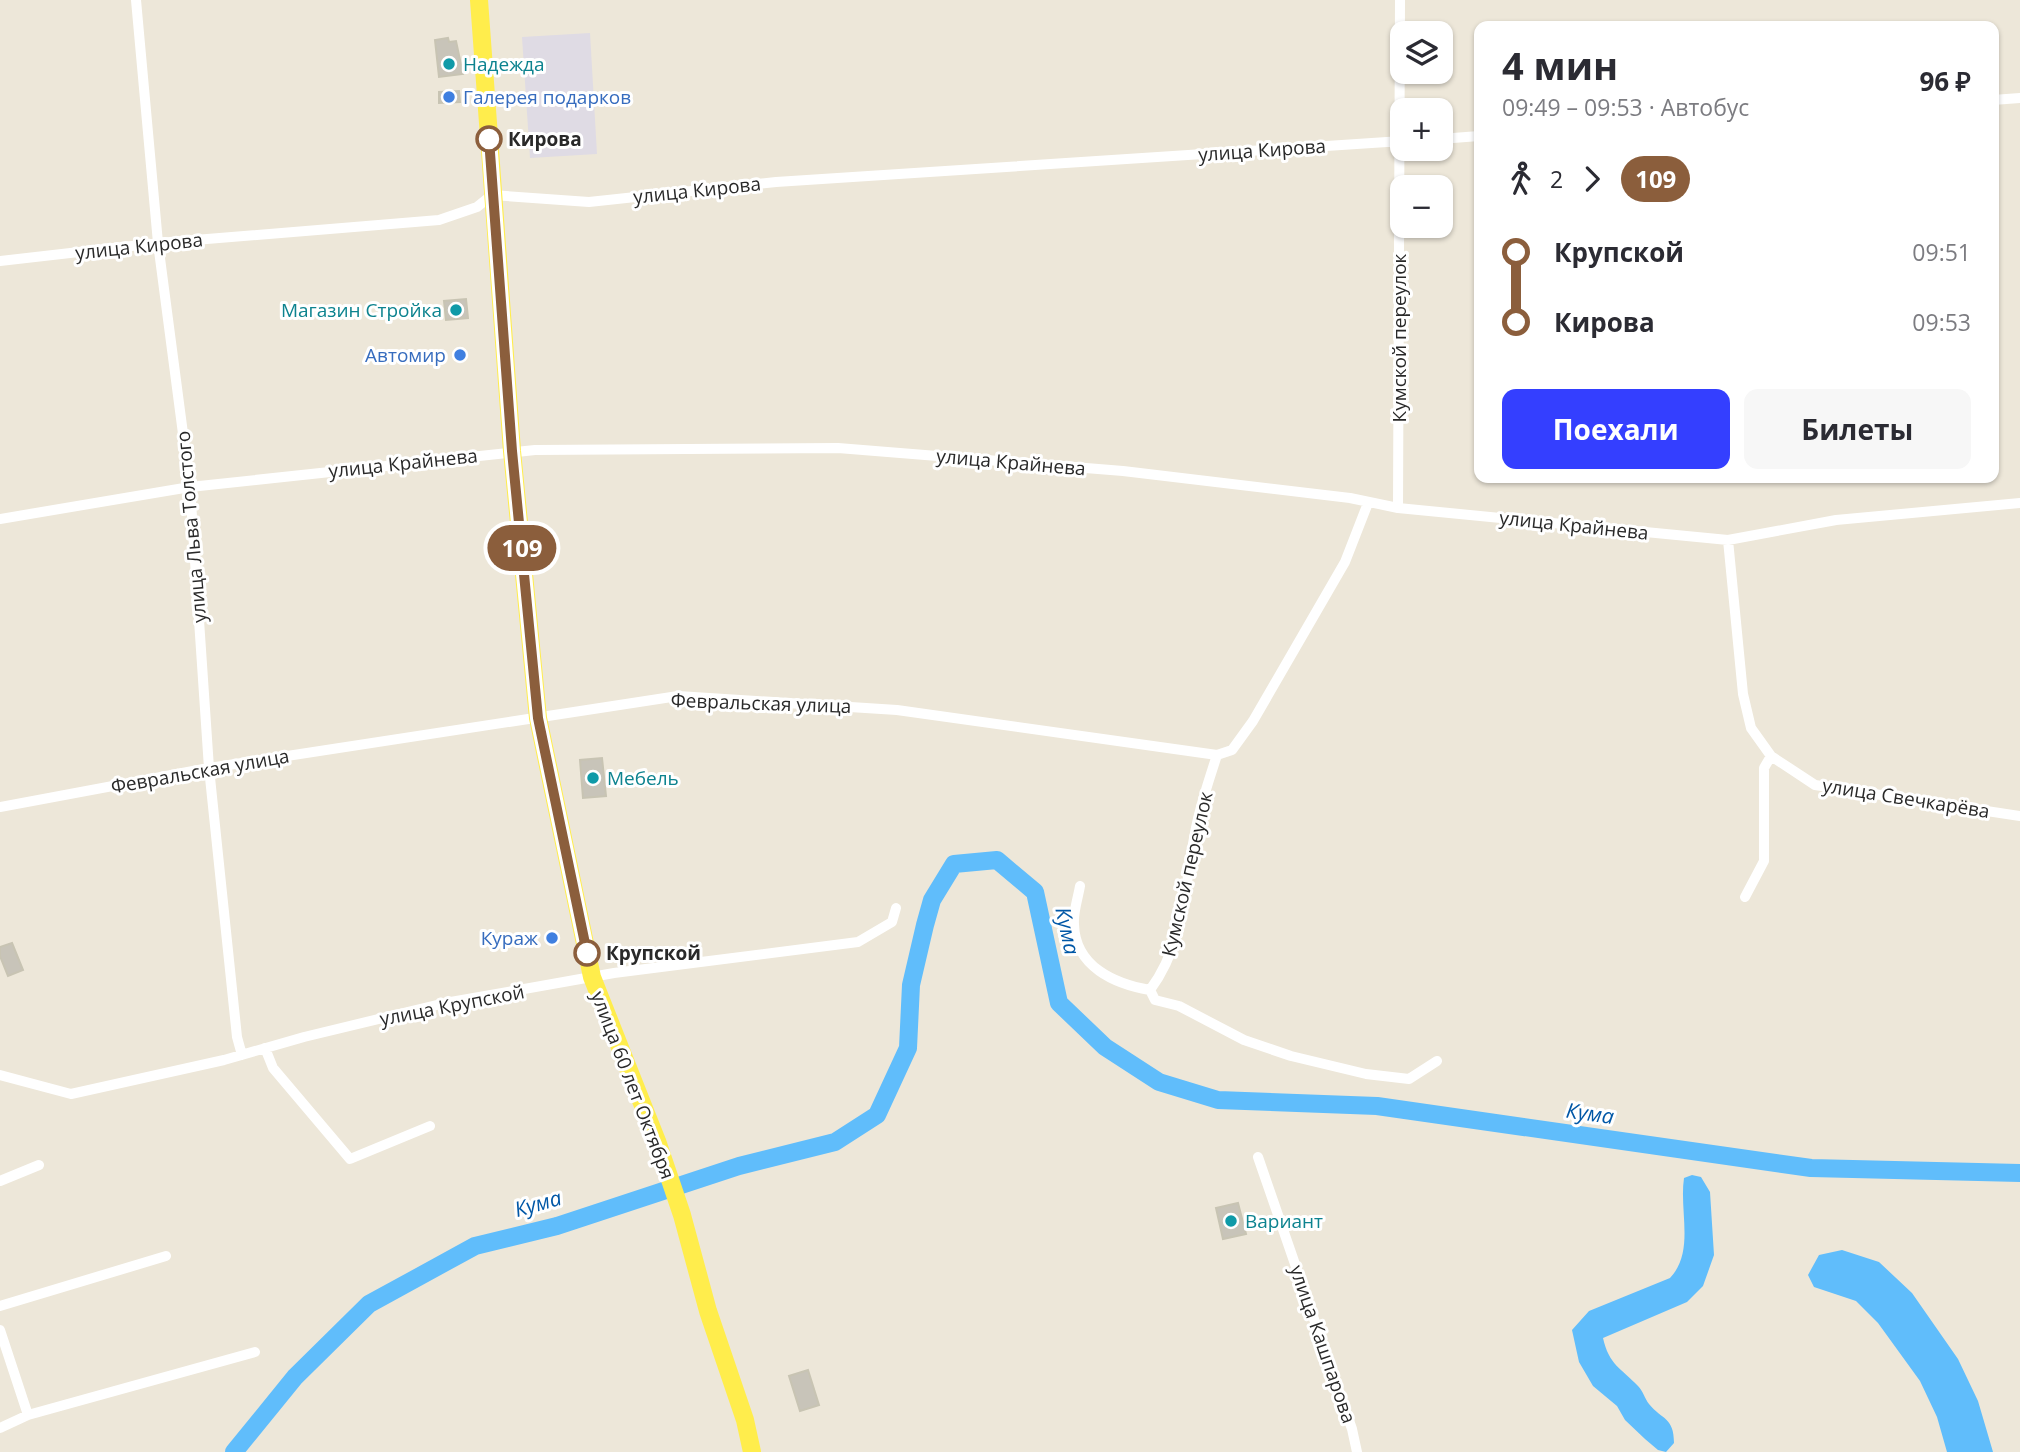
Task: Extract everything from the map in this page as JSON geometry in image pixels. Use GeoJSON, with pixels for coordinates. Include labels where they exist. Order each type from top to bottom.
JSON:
{"type":"FeatureCollection","features":[{"type":"Feature","properties":{"kind":"main road","name":"улица 60 лет Октября"},"geometry":{"type":"LineString","coordinates":[[479,0],[512,451],[538,718],[592,976],[657,1141],[682,1215],[708,1311],[745,1420],[752,1452]]}},
{"type":"Feature","properties":{"kind":"street","name":"улица Льва Толстого"},"geometry":{"type":"LineString","coordinates":[[136,0],[158,243],[190,487],[209,768],[237,1037],[242,1055]]}},
{"type":"Feature","properties":{"kind":"street","name":"Кумской переулок"},"geometry":{"type":"LineString","coordinates":[[1400,0],[1401,98]]}},
{"type":"Feature","properties":{"kind":"street"},"geometry":{"type":"LineString","coordinates":[[1999,100],[2020,99]]}},
{"type":"Feature","properties":{"kind":"street"},"geometry":{"type":"LineString","coordinates":[[1453,138],[1474,136]]}},
{"type":"Feature","properties":{"kind":"street","name":"улица Кирова"},"geometry":{"type":"LineString","coordinates":[[0,261],[158,243],[439,220],[477,208],[492,195],[589,202],[776,182],[1390,142]]}},
{"type":"Feature","properties":{"kind":"street","name":"Кумской переулок"},"geometry":{"type":"LineString","coordinates":[[1398,508],[1401,161]]}},
{"type":"Feature","properties":{"kind":"street","name":"улица Крайнева"},"geometry":{"type":"LineString","coordinates":[[0,519],[190,487],[512,451],[838,448],[1123,471],[1350,498],[1398,508],[1728,540],[1836,520],[2020,503]]}},
{"type":"Feature","properties":{"kind":"street","name":"Февральская улица"},"geometry":{"type":"LineString","coordinates":[[0,807],[209,768],[678,696],[897,710],[1217,755],[1232,750],[1253,721],[1345,562],[1368,503]]}},
{"type":"Feature","properties":{"kind":"street","name":"улица Свечкарёва"},"geometry":{"type":"LineString","coordinates":[[1728,540],[1743,694],[1751,728],[1771,756],[1815,785],[2020,816]]}},
{"type":"Feature","properties":{"kind":"street","name":"Кумской переулок"},"geometry":{"type":"LineString","coordinates":[[1150,990],[1172,953],[1189,876],[1196,825],[1217,755]]}},
{"type":"Feature","properties":{"kind":"street"},"geometry":{"type":"LineString","coordinates":[[1745,897],[1764,861],[1764,768],[1771,756]]}},
{"type":"Feature","properties":{"kind":"street"},"geometry":{"type":"LineString","coordinates":[[1080,886],[1074,925],[1080,949],[1094,968],[1117,983],[1150,990],[1155,1000],[1179,1006],[1244,1040],[1291,1056],[1366,1074],[1409,1079],[1437,1061]]}},
{"type":"Feature","properties":{"kind":"street","name":"улица Крупской"},"geometry":{"type":"LineString","coordinates":[[0,1075],[71,1094],[242,1055],[445,1003],[592,976],[859,942],[892,922],[896,908]]}},
{"type":"Feature","properties":{"kind":"street"},"geometry":{"type":"LineString","coordinates":[[265,1048],[273,1068],[350,1159],[429,1126]]}},
{"type":"Feature","properties":{"kind":"street","name":"улица Кашпарова"},"geometry":{"type":"LineString","coordinates":[[1258,1157],[1352,1429],[1357,1452]]}},
{"type":"Feature","properties":{"kind":"street"},"geometry":{"type":"LineString","coordinates":[[0,1181],[39,1165]]}},
{"type":"Feature","properties":{"kind":"street"},"geometry":{"type":"LineString","coordinates":[[0,1306],[166,1256]]}},
{"type":"Feature","properties":{"kind":"street"},"geometry":{"type":"LineString","coordinates":[[0,1330],[28,1415]]}},
{"type":"Feature","properties":{"kind":"street"},"geometry":{"type":"LineString","coordinates":[[0,1428],[28,1415],[256,1353]]}},
{"type":"Feature","properties":{"kind":"shaded area"},"geometry":{"type":"Polygon","coordinates":[[[590,33],[597,154],[530,158],[522,37],[590,33]]]}},
{"type":"Feature","properties":{"kind":"water"},"geometry":{"type":"Polygon","coordinates":[[[1692,1175],[1701,1177],[1710,1192],[1714,1255],[1703,1286],[1687,1302],[1603,1338],[1612,1360],[1640,1388],[1649,1404],[1670,1423],[1674,1443],[1666,1452],[1658,1450],[1645,1439],[1625,1420],[1617,1406],[1593,1386],[1579,1362],[1572,1330],[1589,1311],[1670,1278],[1678,1268],[1684,1244],[1684,1178],[1692,1175]]]}},
{"type":"Feature","properties":{"kind":"water"},"geometry":{"type":"Polygon","coordinates":[[[1842,1250],[1879,1262],[1912,1293],[1958,1359],[1978,1401],[1993,1452],[1947,1452],[1937,1417],[1920,1381],[1878,1323],[1856,1301],[1814,1287],[1808,1275],[1819,1255],[1842,1250]]]}},
{"type":"Feature","properties":{"kind":"building","name":"Надежда"},"geometry":{"type":"Polygon","coordinates":[[[448,38],[449,42],[456,41],[463,74],[439,77],[435,40],[448,38]]]}},
{"type":"Feature","properties":{"kind":"building","name":"Галерея подарков"},"geometry":{"type":"Polygon","coordinates":[[[459,91],[460,102],[439,103],[439,92],[459,91]]]}},
{"type":"Feature","properties":{"kind":"building","name":"Магазин Стройка"},"geometry":{"type":"Polygon","coordinates":[[[466,299],[468,318],[446,320],[444,301],[466,299]]]}},
{"type":"Feature","properties":{"kind":"building","name":"Мебель"},"geometry":{"type":"Polygon","coordinates":[[[602,758],[606,796],[583,798],[580,760],[602,758]]]}},
{"type":"Feature","properties":{"kind":"building"},"geometry":{"type":"Polygon","coordinates":[[[12,943],[23,970],[8,976],[0,956],[0,947],[12,943]]]}},
{"type":"Feature","properties":{"kind":"building","name":"Вариант"},"geometry":{"type":"Polygon","coordinates":[[[1238,1203],[1246,1234],[1223,1239],[1216,1208],[1238,1203]]]}},
{"type":"Feature","properties":{"kind":"building"},"geometry":{"type":"Polygon","coordinates":[[[808,1370],[819,1405],[800,1411],[789,1376],[808,1370]]]}},
{"type":"Feature","properties":{"kind":"waterway","name":"Кума"},"geometry":{"type":"LineString","coordinates":[[234,1452],[295,1377],[369,1304],[475,1246],[557,1226],[739,1166],[835,1142],[877,1115],[908,1048],[911,985],[932,900],[954,864],[997,860],[1035,892],[1059,1003],[1105,1047],[1159,1082],[1218,1100],[1377,1106],[1811,1168],[2020,1173]]}},
{"type":"Feature","properties":{"kind":"bus line","name":"109"},"geometry":{"type":"LineString","coordinates":[[489,139],[512,451],[538,718],[587,953]]}},
{"type":"Feature","properties":{"kind":"place","name":"Надежда"},"geometry":{"type":"Point","coordinates":[449,64]}},
{"type":"Feature","properties":{"kind":"place","name":"Галерея подарков"},"geometry":{"type":"Point","coordinates":[449,97]}},
{"type":"Feature","properties":{"kind":"place","name":"Кирова"},"geometry":{"type":"Point","coordinates":[489,139]}},
{"type":"Feature","properties":{"kind":"place","name":"Магазин Стройка"},"geometry":{"type":"Point","coordinates":[456,310]}},
{"type":"Feature","properties":{"kind":"place","name":"Автомир"},"geometry":{"type":"Point","coordinates":[460,355]}},
{"type":"Feature","properties":{"kind":"place","name":"Мебель"},"geometry":{"type":"Point","coordinates":[593,778]}},
{"type":"Feature","properties":{"kind":"place","name":"Кураж"},"geometry":{"type":"Point","coordinates":[552,938]}},
{"type":"Feature","properties":{"kind":"place","name":"Крупской"},"geometry":{"type":"Point","coordinates":[587,953]}},
{"type":"Feature","properties":{"kind":"place","name":"Вариант"},"geometry":{"type":"Point","coordinates":[1231,1221]}}]}
